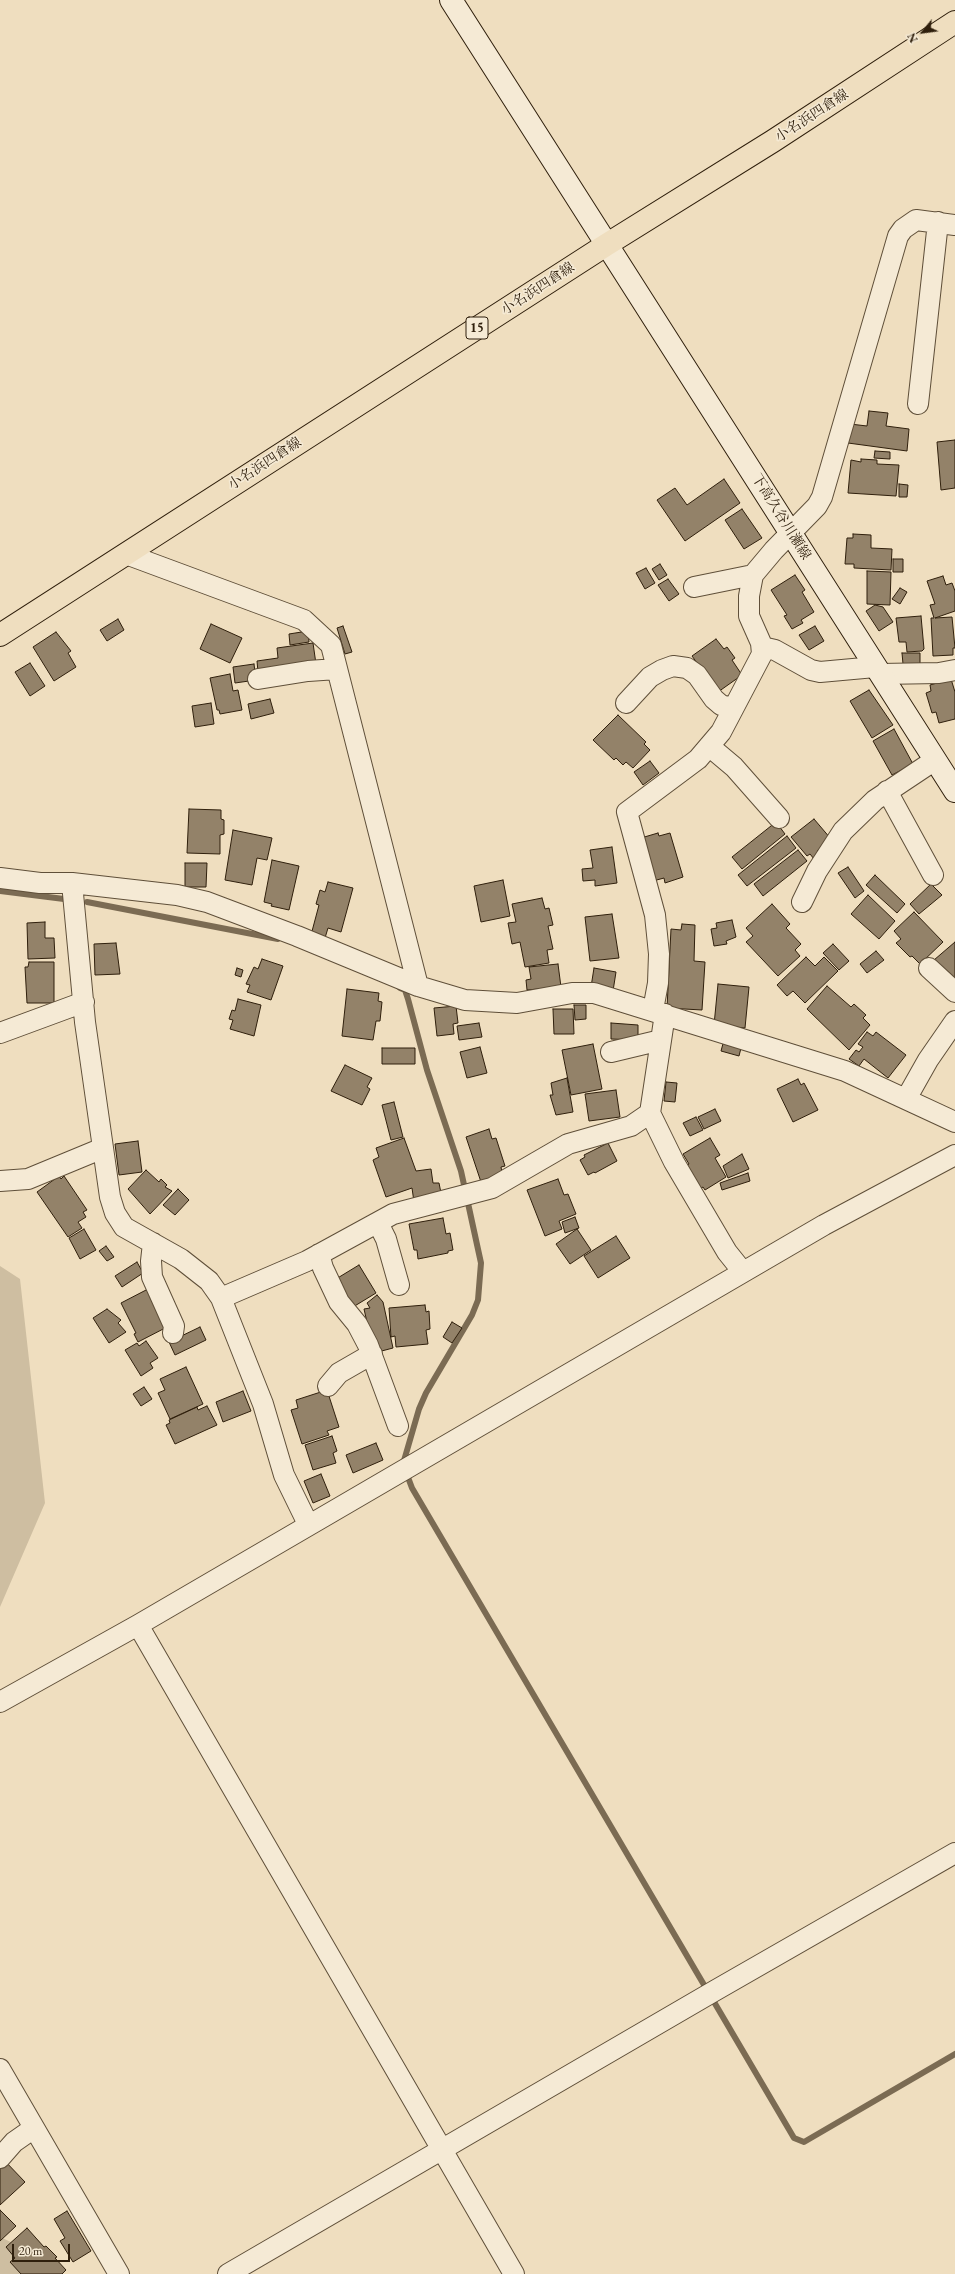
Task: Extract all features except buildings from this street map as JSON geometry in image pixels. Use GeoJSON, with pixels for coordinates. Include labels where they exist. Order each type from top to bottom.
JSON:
{"type":"FeatureCollection","features":[{"type":"Feature","properties":{"kind":"main road","name":"下高久谷川瀬線"},"geometry":{"type":"LineString","coordinates":[[451,0],[955,791]]}},
{"type":"Feature","properties":{"kind":"main road","name":"小名浜四倉線"},"geometry":{"type":"LineString","coordinates":[[0,634],[606,245],[773,141],[955,22]]}},
{"type":"Feature","properties":{"kind":"street"},"geometry":{"type":"LineString","coordinates":[[743,1272],[724,1246],[662,1140],[650,1113],[661,1040],[658,983],[659,954],[655,915],[626,812],[698,759],[721,732],[762,654],[762,646],[748,616],[749,596],[753,575],[791,532],[817,506],[822,497],[898,236],[903,229],[916,220],[946,224],[918,404]]}},
{"type":"Feature","properties":{"kind":"street"},"geometry":{"type":"LineString","coordinates":[[126,554],[304,620],[331,645],[418,986]]}},
{"type":"Feature","properties":{"kind":"street"},"geometry":{"type":"LineString","coordinates":[[694,587],[753,575]]}},
{"type":"Feature","properties":{"kind":"street"},"geometry":{"type":"LineString","coordinates":[[762,646],[775,650],[811,670],[820,672],[878,671],[939,673],[955,670]]}},
{"type":"Feature","properties":{"kind":"street"},"geometry":{"type":"LineString","coordinates":[[626,703],[650,677],[673,666],[687,668],[697,675],[704,682],[714,699],[721,705],[727,707],[734,705]]}},
{"type":"Feature","properties":{"kind":"street"},"geometry":{"type":"LineString","coordinates":[[258,679],[308,670],[337,669]]}},
{"type":"Feature","properties":{"kind":"street"},"geometry":{"type":"LineString","coordinates":[[709,746],[734,767],[779,818]]}},
{"type":"Feature","properties":{"kind":"street"},"geometry":{"type":"LineString","coordinates":[[802,902],[817,870],[843,831],[859,814],[887,791],[935,760]]}},
{"type":"Feature","properties":{"kind":"street"},"geometry":{"type":"LineString","coordinates":[[887,791],[933,875]]}},
{"type":"Feature","properties":{"kind":"street"},"geometry":{"type":"LineString","coordinates":[[0,878],[40,883],[72,883],[177,895],[207,902],[297,936],[418,986],[465,1000],[517,1003],[572,993],[594,993],[845,1071],[955,1122]]}},
{"type":"Feature","properties":{"kind":"street"},"geometry":{"type":"LineString","coordinates":[[72,883],[85,1022],[110,1197],[115,1213],[124,1227],[181,1259],[208,1281],[221,1298],[263,1404],[284,1475],[308,1524]]}},
{"type":"Feature","properties":{"kind":"street"},"geometry":{"type":"LineString","coordinates":[[930,968],[955,992]]}},
{"type":"Feature","properties":{"kind":"street"},"geometry":{"type":"LineString","coordinates":[[0,1033],[84,1002]]}},
{"type":"Feature","properties":{"kind":"street"},"geometry":{"type":"LineString","coordinates":[[906,1099],[928,1060],[955,1021]]}},
{"type":"Feature","properties":{"kind":"street"},"geometry":{"type":"LineString","coordinates":[[611,1052],[661,1040]]}},
{"type":"Feature","properties":{"kind":"street"},"geometry":{"type":"LineString","coordinates":[[221,1298],[319,1254],[393,1214],[492,1188],[568,1144],[631,1126],[650,1113]]}},
{"type":"Feature","properties":{"kind":"street"},"geometry":{"type":"LineString","coordinates":[[0,1181],[28,1179],[103,1148]]}},
{"type":"Feature","properties":{"kind":"street"},"geometry":{"type":"LineString","coordinates":[[0,1702],[138,1625],[404,1468],[824,1225],[955,1156]]}},
{"type":"Feature","properties":{"kind":"street"},"geometry":{"type":"LineString","coordinates":[[378,1223],[386,1239],[399,1285]]}},
{"type":"Feature","properties":{"kind":"street"},"geometry":{"type":"LineString","coordinates":[[153,1243],[151,1261],[145,1281],[174,1326],[173,1333]]}},
{"type":"Feature","properties":{"kind":"street"},"geometry":{"type":"LineString","coordinates":[[319,1254],[323,1268],[339,1302],[357,1324],[372,1354],[398,1426]]}},
{"type":"Feature","properties":{"kind":"street"},"geometry":{"type":"LineString","coordinates":[[328,1386],[339,1373],[372,1354]]}},
{"type":"Feature","properties":{"kind":"street"},"geometry":{"type":"LineString","coordinates":[[138,1625],[514,2274]]}},
{"type":"Feature","properties":{"kind":"street"},"geometry":{"type":"LineString","coordinates":[[228,2274],[710,1993],[955,1853]]}},
{"type":"Feature","properties":{"kind":"street"},"geometry":{"type":"LineString","coordinates":[[1,2073],[34,2128],[110,2271]]}},
{"type":"Feature","properties":{"kind":"street"},"geometry":{"type":"LineString","coordinates":[[0,2158],[14,2142],[34,2128]]}},
{"type":"Feature","properties":{"kind":"shaded area"},"geometry":{"type":"Polygon","coordinates":[[[0,1266],[20,1279],[45,1503],[0,1607],[0,1266]]]}},
{"type":"Feature","properties":{"kind":"shaded area"},"geometry":{"type":"Polygon","coordinates":[[[0,2237],[13,2243],[22,2274],[0,2274],[0,2237]]]}},
{"type":"Feature","properties":{"kind":"waterway"},"geometry":{"type":"LineString","coordinates":[[0,891],[64,899]]}},
{"type":"Feature","properties":{"kind":"waterway"},"geometry":{"type":"LineString","coordinates":[[87,902],[278,939]]}},
{"type":"Feature","properties":{"kind":"waterway"},"geometry":{"type":"LineString","coordinates":[[400,988],[405,990],[427,1070],[461,1171],[481,1263],[478,1300],[472,1315],[426,1393],[419,1409],[403,1464],[412,1488],[794,2138],[804,2142],[955,2054]]}}]}
